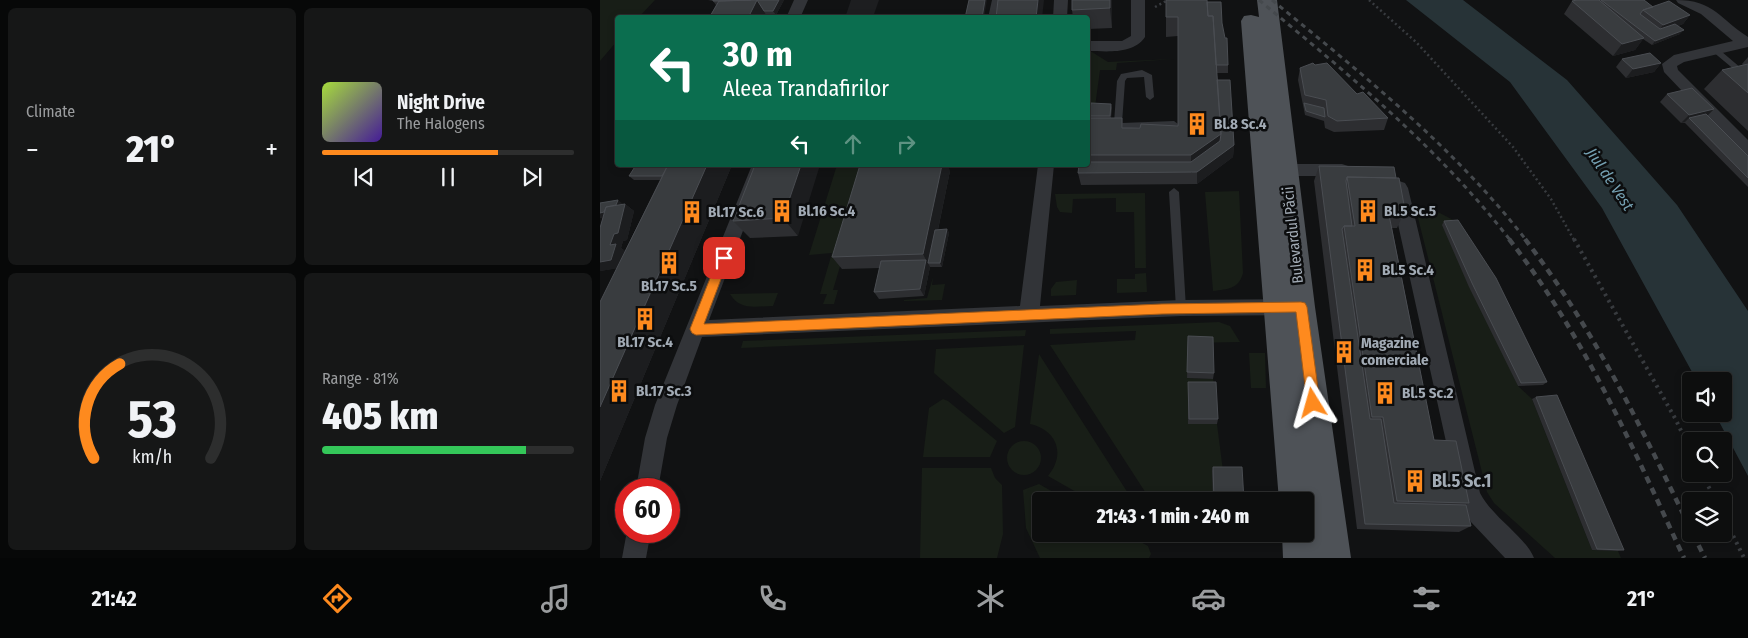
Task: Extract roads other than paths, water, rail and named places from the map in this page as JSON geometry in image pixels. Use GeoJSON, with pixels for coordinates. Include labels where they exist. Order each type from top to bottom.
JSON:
{"type":"FeatureCollection","features":[{"type":"Feature","properties":{"kind":"main road","name":"Bulevardul Păcii"},"geometry":{"type":"LineString","coordinates":[[1248,0],[1289,307],[1333,558]]}},
{"type":"Feature","properties":{"kind":"main road","name":"Bulevardul Păcii"},"geometry":{"type":"LineString","coordinates":[[1267,0],[1286,170],[1296,492]]}},
{"type":"Feature","properties":{"kind":"main road"},"geometry":{"type":"LineString","coordinates":[[1300,542],[1301,558]]}},
{"type":"Feature","properties":{"kind":"street"},"geometry":{"type":"LineString","coordinates":[[795,15],[801,0]]}},
{"type":"Feature","properties":{"kind":"street"},"geometry":{"type":"LineString","coordinates":[[1060,15],[1061,0]]}},
{"type":"Feature","properties":{"kind":"street"},"geometry":{"type":"LineString","coordinates":[[1090,46],[1125,44],[1136,41],[1138,37],[1138,0]]}},
{"type":"Feature","properties":{"kind":"street"},"geometry":{"type":"LineString","coordinates":[[1683,0],[1706,11],[1746,42]]}},
{"type":"Feature","properties":{"kind":"street"},"geometry":{"type":"LineString","coordinates":[[1746,42],[1672,60],[1669,64],[1669,69],[1748,150]]}},
{"type":"Feature","properties":{"kind":"street"},"geometry":{"type":"LineString","coordinates":[[649,478],[656,438],[666,405],[759,167]]}},
{"type":"Feature","properties":{"kind":"street"},"geometry":{"type":"LineString","coordinates":[[1030,314],[1046,167]]}},
{"type":"Feature","properties":{"kind":"street"},"geometry":{"type":"LineString","coordinates":[[1286,170],[1362,170]]}},
{"type":"Feature","properties":{"kind":"street"},"geometry":{"type":"LineString","coordinates":[[1388,172],[1398,178],[1469,496],[1474,508],[1522,558]]}},
{"type":"Feature","properties":{"kind":"street"},"geometry":{"type":"LineString","coordinates":[[696,329],[1181,308],[1289,307]]}},
{"type":"Feature","properties":{"kind":"lane"},"geometry":{"type":"LineString","coordinates":[[993,15],[996,0]]}},
{"type":"Feature","properties":{"kind":"lane"},"geometry":{"type":"LineString","coordinates":[[1714,49],[1748,78]]}},
{"type":"Feature","properties":{"kind":"lane"},"geometry":{"type":"LineString","coordinates":[[1118,126],[1121,80],[1124,76],[1142,73],[1148,75],[1150,97]]}},
{"type":"Feature","properties":{"kind":"lane"},"geometry":{"type":"LineString","coordinates":[[1090,127],[1174,124]]}},
{"type":"Feature","properties":{"kind":"lane"},"geometry":{"type":"LineString","coordinates":[[1174,192],[1181,308]]}},
{"type":"Feature","properties":{"kind":"water","name":"Jiul de Vest"},"geometry":{"type":"Polygon","coordinates":[[[1406,0],[1463,0],[1567,80],[1677,205],[1748,311],[1748,476],[1732,446],[1732,432],[1725,432],[1719,422],[1732,422],[1732,372],[1692,372],[1602,208],[1510,82],[1406,0]]]}},
{"type":"Feature","properties":{"kind":"railway"},"geometry":{"type":"LineString","coordinates":[[1259,0],[1359,84],[1423,143],[1482,206],[1510,240]]}},
{"type":"Feature","properties":{"kind":"railway"},"geometry":{"type":"LineString","coordinates":[[1272,0],[1373,84],[1438,143],[1469,174],[1526,240]]}},
{"type":"Feature","properties":{"kind":"railway"},"geometry":{"type":"LineString","coordinates":[[1509,239],[1561,314],[1606,393],[1684,558]]}},
{"type":"Feature","properties":{"kind":"railway"},"geometry":{"type":"LineString","coordinates":[[1525,239],[1573,308],[1616,380],[1682,512]]}},
{"type":"Feature","properties":{"kind":"railway"},"geometry":{"type":"LineString","coordinates":[[1697,542],[1705,558]]}},
{"type":"Feature","properties":{"kind":"place","name":"Bl.8 Sc.4"},"geometry":{"type":"Point","coordinates":[1197,124]}},
{"type":"Feature","properties":{"kind":"place","name":"Bl.16 Sc.4"},"geometry":{"type":"Point","coordinates":[782,211]}},
{"type":"Feature","properties":{"kind":"place","name":"Bl.5 Sc.5"},"geometry":{"type":"Point","coordinates":[1368,211]}},
{"type":"Feature","properties":{"kind":"place","name":"Bl.17 Sc.6"},"geometry":{"type":"Point","coordinates":[692,212]}},
{"type":"Feature","properties":{"kind":"place","name":"Bl.17 Sc.5"},"geometry":{"type":"Point","coordinates":[669,263]}},
{"type":"Feature","properties":{"kind":"place","name":"Bl.5 Sc.4"},"geometry":{"type":"Point","coordinates":[1365,270]}},
{"type":"Feature","properties":{"kind":"place","name":"Bl.17 Sc.4"},"geometry":{"type":"Point","coordinates":[645,319]}},
{"type":"Feature","properties":{"kind":"place","name":"Magazine comerciale"},"geometry":{"type":"Point","coordinates":[1344,352]}},
{"type":"Feature","properties":{"kind":"place","name":"Bl.17 Sc.3"},"geometry":{"type":"Point","coordinates":[619,391]}},
{"type":"Feature","properties":{"kind":"place","name":"Bl.5 Sc.2"},"geometry":{"type":"Point","coordinates":[1385,393]}},
{"type":"Feature","properties":{"kind":"place","name":"Bl.5 Sc.1"},"geometry":{"type":"Point","coordinates":[1415,481]}}]}
